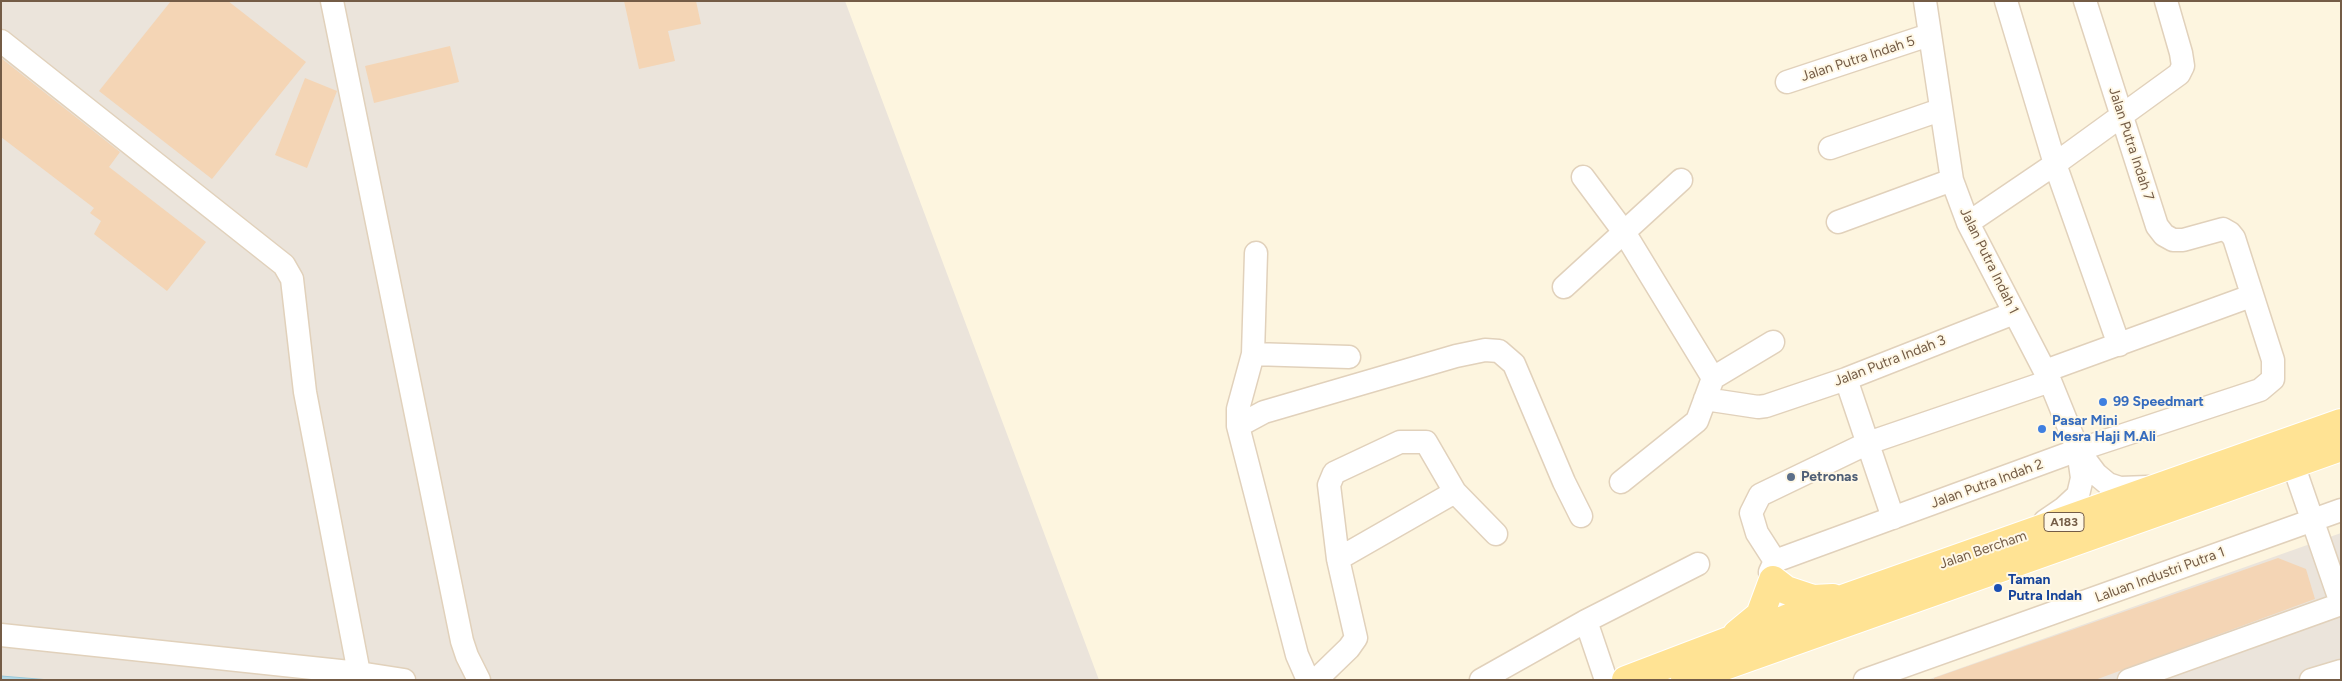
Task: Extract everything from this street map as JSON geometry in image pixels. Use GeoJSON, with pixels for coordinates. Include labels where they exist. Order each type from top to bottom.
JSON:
{"type":"FeatureCollection","features":[{"type":"Feature","properties":{"kind":"main road","name":"Jalan Bercham"},"geometry":{"type":"LineString","coordinates":[[1854,608],[2018,538],[2341,424]]}},
{"type":"Feature","properties":{"kind":"main road","name":"Jalan Bercham"},"geometry":{"type":"LineString","coordinates":[[1626,680],[1727,652],[1854,608],[2341,447]]}},
{"type":"Feature","properties":{"kind":"main road"},"geometry":{"type":"LineString","coordinates":[[1774,571],[1786,590],[1813,600],[1854,608]]}},
{"type":"Feature","properties":{"kind":"main road"},"geometry":{"type":"LineString","coordinates":[[1727,652],[1747,627],[1760,615],[1774,571]]}},
{"type":"Feature","properties":{"kind":"main road"},"geometry":{"type":"LineString","coordinates":[[1786,619],[1817,624],[1854,608]]}},
{"type":"Feature","properties":{"kind":"main road","name":"Jalan Bercham"},"geometry":{"type":"LineString","coordinates":[[1685,680],[1727,652],[1786,619]]}},
{"type":"Feature","properties":{"kind":"street"},"geometry":{"type":"LineString","coordinates":[[332,1],[462,641],[478,680]]}},
{"type":"Feature","properties":{"kind":"street","name":"Jalan Putra Indah 1"},"geometry":{"type":"LineString","coordinates":[[1924,1],[1952,180],[1968,223],[2047,376],[2078,450],[2096,474],[2108,484],[2120,488],[2161,487],[2178,490],[2263,460],[2283,460],[2293,464]]}},
{"type":"Feature","properties":{"kind":"street"},"geometry":{"type":"LineString","coordinates":[[2006,1],[2055,164],[2119,345]]}},
{"type":"Feature","properties":{"kind":"street","name":"Jalan Putra Indah 7"},"geometry":{"type":"LineString","coordinates":[[2085,1],[2157,226],[2164,235],[2173,240],[2183,240],[2212,230],[2223,229],[2234,238],[2251,296]]}},
{"type":"Feature","properties":{"kind":"street"},"geometry":{"type":"LineString","coordinates":[[1968,223],[2055,164],[2179,74],[2183,66],[2166,1]]}},
{"type":"Feature","properties":{"kind":"street","name":"Jalan Putra Indah 5"},"geometry":{"type":"LineString","coordinates":[[1788,82],[1929,35]]}},
{"type":"Feature","properties":{"kind":"street"},"geometry":{"type":"LineString","coordinates":[[1,40],[284,265],[292,278],[306,392],[359,673]]}},
{"type":"Feature","properties":{"kind":"street"},"geometry":{"type":"LineString","coordinates":[[1830,148],[1940,110]]}},
{"type":"Feature","properties":{"kind":"street"},"geometry":{"type":"LineString","coordinates":[[1583,177],[1624,232],[1713,378]]}},
{"type":"Feature","properties":{"kind":"street"},"geometry":{"type":"LineString","coordinates":[[1564,287],[1681,180]]}},
{"type":"Feature","properties":{"kind":"street"},"geometry":{"type":"LineString","coordinates":[[1838,222],[1952,180]]}},
{"type":"Feature","properties":{"kind":"street"},"geometry":{"type":"LineString","coordinates":[[1256,253],[1253,354],[1238,409],[1238,426],[1297,655],[1308,680]]}},
{"type":"Feature","properties":{"kind":"street"},"geometry":{"type":"LineString","coordinates":[[1786,619],[1774,571],[1757,533],[1751,513],[1760,495],[1868,443],[2047,376],[2119,345],[2251,296]]}},
{"type":"Feature","properties":{"kind":"street","name":"Jalan Putra Indah 2"},"geometry":{"type":"LineString","coordinates":[[1774,571],[1893,518],[2078,450],[2260,390],[2273,379],[2273,360],[2251,296]]}},
{"type":"Feature","properties":{"kind":"street","name":"Jalan Putra Indah 3"},"geometry":{"type":"LineString","coordinates":[[1705,399],[1758,407],[1766,406],[1846,379],[2014,313]]}},
{"type":"Feature","properties":{"kind":"street"},"geometry":{"type":"LineString","coordinates":[[1621,482],[1697,421],[1713,378],[1772,342]]}},
{"type":"Feature","properties":{"kind":"street"},"geometry":{"type":"LineString","coordinates":[[1238,426],[1264,412],[1456,356],[1485,350],[1499,350],[1514,364],[1564,482],[1581,516]]}},
{"type":"Feature","properties":{"kind":"street"},"geometry":{"type":"LineString","coordinates":[[1253,354],[1349,358]]}},
{"type":"Feature","properties":{"kind":"street"},"geometry":{"type":"LineString","coordinates":[[1846,379],[1893,518]]}},
{"type":"Feature","properties":{"kind":"street"},"geometry":{"type":"LineString","coordinates":[[2129,680],[2341,604],[2293,464],[2296,451],[2301,446],[2332,433],[2341,424]]}},
{"type":"Feature","properties":{"kind":"street"},"geometry":{"type":"LineString","coordinates":[[1316,680],[1349,648],[1356,638],[1338,559],[1330,485],[1334,473],[1400,442],[1426,442],[1455,492],[1496,534]]}},
{"type":"Feature","properties":{"kind":"street","name":"Jalan Putra Indah 1"},"geometry":{"type":"LineString","coordinates":[[2018,538],[2064,508],[2078,495],[2082,478],[2078,450]]}},
{"type":"Feature","properties":{"kind":"street"},"geometry":{"type":"LineString","coordinates":[[1338,559],[1455,492]]}},
{"type":"Feature","properties":{"kind":"street","name":"Laluan Industri Putra 1"},"geometry":{"type":"LineString","coordinates":[[1865,680],[2341,510]]}},
{"type":"Feature","properties":{"kind":"street"},"geometry":{"type":"LineString","coordinates":[[1481,680],[1586,621],[1698,564]]}},
{"type":"Feature","properties":{"kind":"street"},"geometry":{"type":"LineString","coordinates":[[1586,621],[1606,680]]}},
{"type":"Feature","properties":{"kind":"street"},"geometry":{"type":"LineString","coordinates":[[1,636],[359,673],[404,680]]}},
{"type":"Feature","properties":{"kind":"street"},"geometry":{"type":"LineString","coordinates":[[2311,680],[2341,671]]}},
{"type":"Feature","properties":{"kind":"shaded area"},"geometry":{"type":"Polygon","coordinates":[[[1,1],[845,1],[1099,680],[1,680],[1,1]]]}},
{"type":"Feature","properties":{"kind":"shaded area"},"geometry":{"type":"Polygon","coordinates":[[[2341,533],[2341,680],[1927,680],[2341,533]]]}},
{"type":"Feature","properties":{"kind":"water"},"geometry":{"type":"Polygon","coordinates":[[[1,676],[50,680],[1,680],[1,676]]]}},
{"type":"Feature","properties":{"kind":"building"},"geometry":{"type":"Polygon","coordinates":[[[171,1],[228,1],[306,62],[212,179],[99,91],[171,1]]]}},
{"type":"Feature","properties":{"kind":"building"},"geometry":{"type":"Polygon","coordinates":[[[624,1],[696,1],[701,24],[668,31],[675,61],[639,69],[624,1]]]}},
{"type":"Feature","properties":{"kind":"building"},"geometry":{"type":"Polygon","coordinates":[[[450,46],[459,82],[374,103],[365,66],[450,46]]]}},
{"type":"Feature","properties":{"kind":"building"},"geometry":{"type":"Polygon","coordinates":[[[1,58],[120,152],[109,167],[206,242],[167,291],[94,234],[101,221],[90,213],[94,208],[1,137],[1,58]]]}},
{"type":"Feature","properties":{"kind":"building"},"geometry":{"type":"Polygon","coordinates":[[[305,78],[337,91],[307,168],[275,155],[305,78]]]}},
{"type":"Feature","properties":{"kind":"building"},"geometry":{"type":"Polygon","coordinates":[[[2278,558],[2306,569],[2315,599],[2095,680],[1934,680],[1934,678],[2278,558]]]}},
{"type":"Feature","properties":{"kind":"place","name":"99 Speedmart"},"geometry":{"type":"Point","coordinates":[2103,402]}},
{"type":"Feature","properties":{"kind":"place","name":"Pasar Mini Mesra Haji M.Ali"},"geometry":{"type":"Point","coordinates":[2042,429]}},
{"type":"Feature","properties":{"kind":"place","name":"Petronas"},"geometry":{"type":"Point","coordinates":[1791,477]}},
{"type":"Feature","properties":{"kind":"place","name":"Taman Putra Indah"},"geometry":{"type":"Point","coordinates":[1998,588]}}]}
